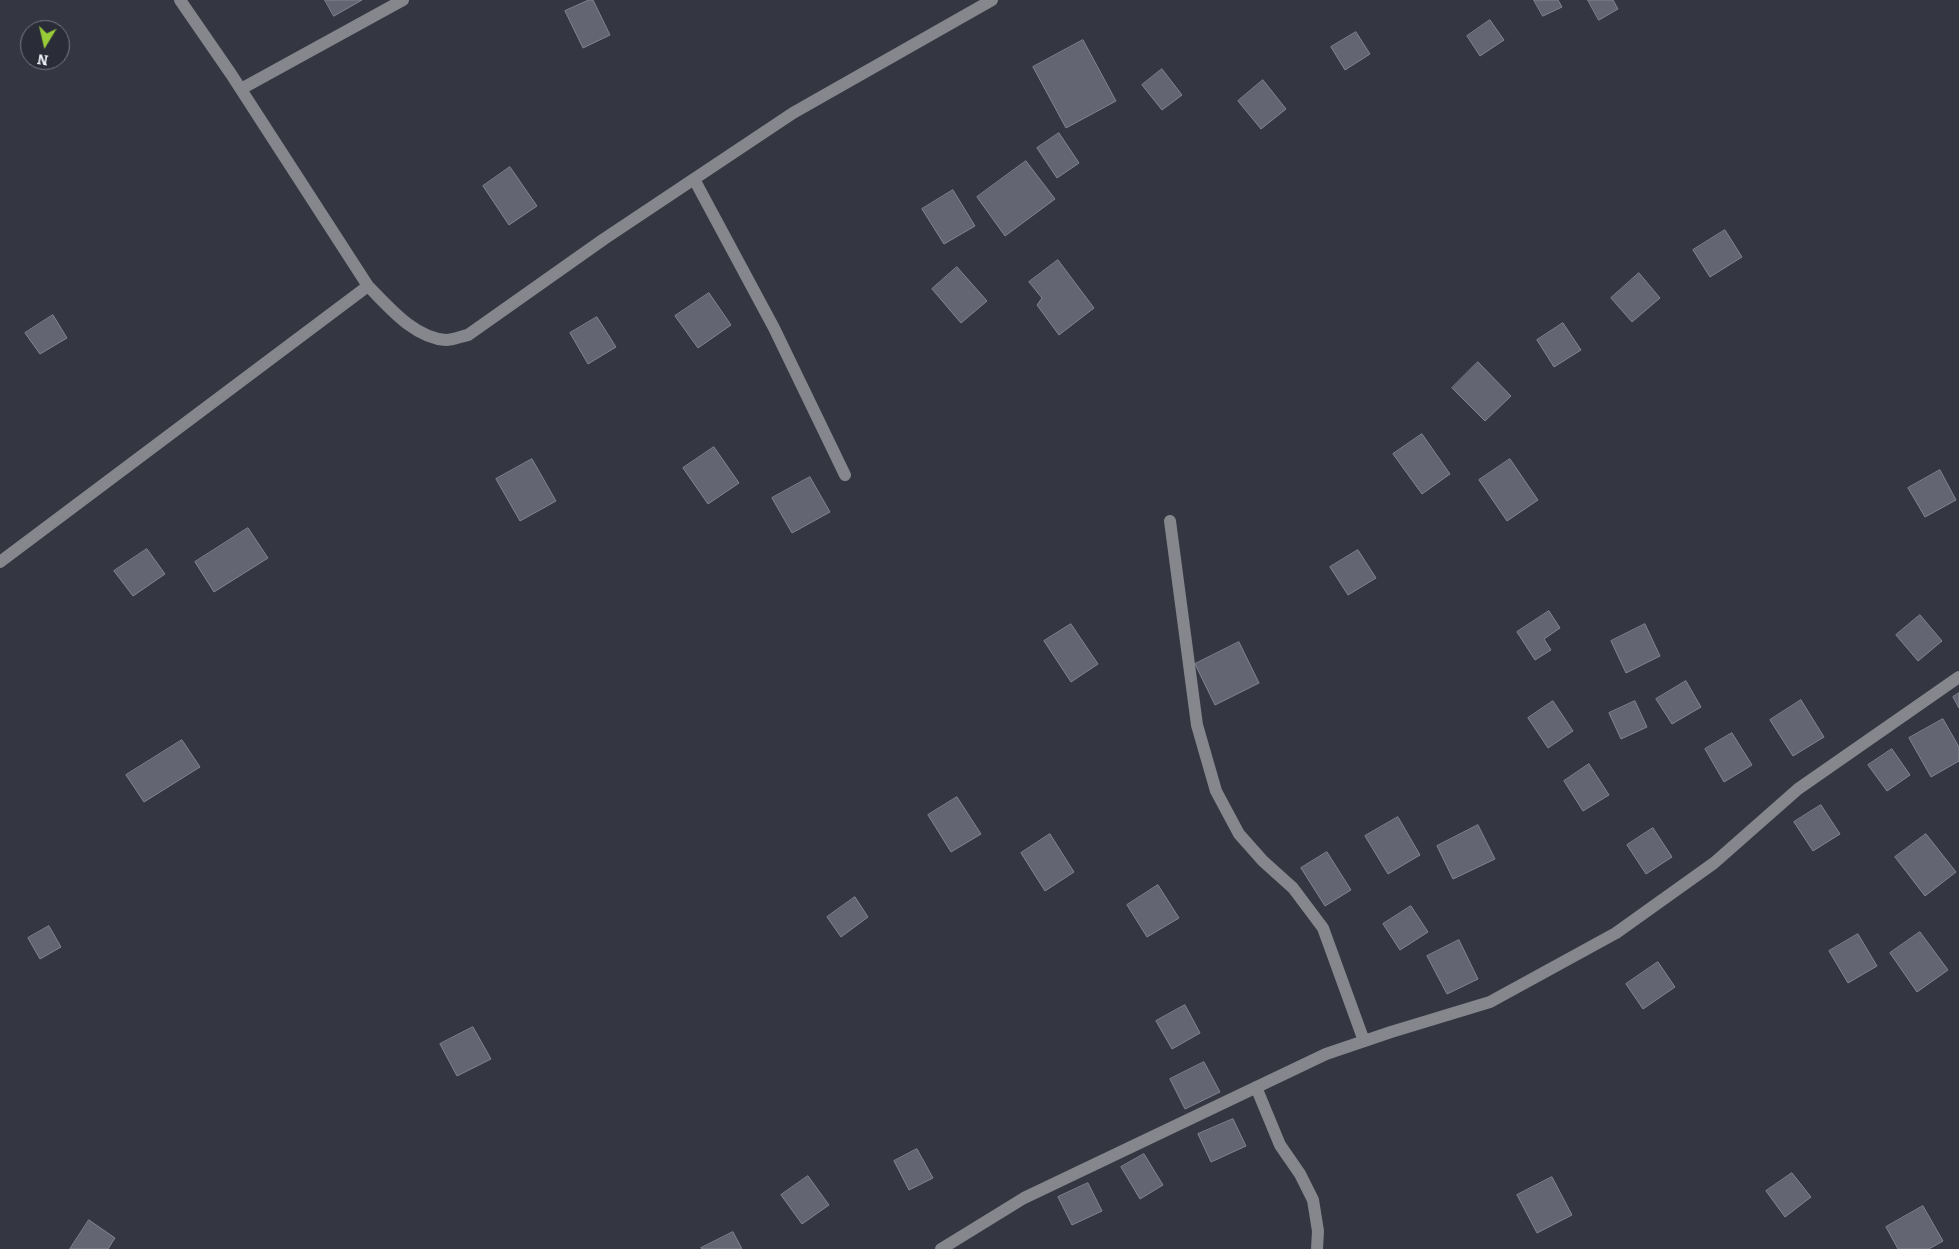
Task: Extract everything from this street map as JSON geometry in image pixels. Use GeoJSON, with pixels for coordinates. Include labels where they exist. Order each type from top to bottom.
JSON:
{"type":"FeatureCollection","features":[{"type":"Feature","properties":{"kind":"street"},"geometry":{"type":"LineString","coordinates":[[180,0],[241,89],[368,286],[397,315],[423,334],[447,340],[468,334],[604,239],[793,113],[992,0]]}},
{"type":"Feature","properties":{"kind":"street"},"geometry":{"type":"LineString","coordinates":[[241,89],[403,0]]}},
{"type":"Feature","properties":{"kind":"street"},"geometry":{"type":"LineString","coordinates":[[694,179],[774,328],[845,475]]}},
{"type":"Feature","properties":{"kind":"street"},"geometry":{"type":"LineString","coordinates":[[0,562],[368,286]]}},
{"type":"Feature","properties":{"kind":"street"},"geometry":{"type":"LineString","coordinates":[[1170,521],[1197,725],[1216,791],[1239,834],[1263,861],[1293,888],[1323,928],[1364,1041]]}},
{"type":"Feature","properties":{"kind":"street"},"geometry":{"type":"LineString","coordinates":[[941,1249],[1024,1198],[1326,1054],[1490,1002],[1616,933],[1714,863],[1798,789],[1959,677]]}},
{"type":"Feature","properties":{"kind":"street"},"geometry":{"type":"LineString","coordinates":[[1256,1087],[1280,1145],[1300,1174],[1313,1200],[1318,1232],[1317,1249]]}},
{"type":"Feature","properties":{"kind":"building"},"geometry":{"type":"Polygon","coordinates":[[[325,0],[362,0],[334,16],[325,0]]]}},
{"type":"Feature","properties":{"kind":"building"},"geometry":{"type":"Polygon","coordinates":[[[593,0],[610,35],[583,48],[565,11],[593,0]]]}},
{"type":"Feature","properties":{"kind":"building"},"geometry":{"type":"Polygon","coordinates":[[[1534,0],[1558,0],[1562,7],[1543,16],[1534,0]]]}},
{"type":"Feature","properties":{"kind":"building"},"geometry":{"type":"Polygon","coordinates":[[[1588,0],[1613,0],[1618,9],[1599,20],[1588,0]]]}},
{"type":"Feature","properties":{"kind":"building"},"geometry":{"type":"Polygon","coordinates":[[[1490,20],[1504,40],[1480,56],[1467,36],[1490,20]]]}},
{"type":"Feature","properties":{"kind":"building"},"geometry":{"type":"Polygon","coordinates":[[[1356,32],[1370,54],[1345,70],[1331,47],[1356,32]]]}},
{"type":"Feature","properties":{"kind":"building"},"geometry":{"type":"Polygon","coordinates":[[[1083,40],[1116,101],[1066,128],[1033,67],[1083,40]]]}},
{"type":"Feature","properties":{"kind":"building"},"geometry":{"type":"Polygon","coordinates":[[[1162,69],[1182,95],[1162,110],[1142,85],[1162,69]]]}},
{"type":"Feature","properties":{"kind":"building"},"geometry":{"type":"Polygon","coordinates":[[[1263,80],[1286,109],[1261,129],[1238,101],[1263,80]]]}},
{"type":"Feature","properties":{"kind":"building"},"geometry":{"type":"Polygon","coordinates":[[[1059,133],[1079,163],[1057,178],[1037,148],[1059,133]]]}},
{"type":"Feature","properties":{"kind":"building"},"geometry":{"type":"Polygon","coordinates":[[[1026,161],[1055,199],[1005,236],[977,197],[1026,161]]]}},
{"type":"Feature","properties":{"kind":"building"},"geometry":{"type":"Polygon","coordinates":[[[510,167],[537,206],[509,225],[483,186],[510,167]]]}},
{"type":"Feature","properties":{"kind":"building"},"geometry":{"type":"Polygon","coordinates":[[[953,190],[975,226],[944,244],[922,209],[953,190]]]}},
{"type":"Feature","properties":{"kind":"building"},"geometry":{"type":"Polygon","coordinates":[[[1725,230],[1742,257],[1710,277],[1693,250],[1725,230]]]}},
{"type":"Feature","properties":{"kind":"building"},"geometry":{"type":"Polygon","coordinates":[[[1058,260],[1094,308],[1059,335],[1037,305],[1042,298],[1029,282],[1058,260]]]}},
{"type":"Feature","properties":{"kind":"building"},"geometry":{"type":"Polygon","coordinates":[[[957,267],[987,301],[961,323],[932,289],[957,267]]]}},
{"type":"Feature","properties":{"kind":"building"},"geometry":{"type":"Polygon","coordinates":[[[1639,273],[1660,298],[1632,322],[1611,298],[1639,273]]]}},
{"type":"Feature","properties":{"kind":"building"},"geometry":{"type":"Polygon","coordinates":[[[709,293],[731,325],[698,348],[675,316],[709,293]]]}},
{"type":"Feature","properties":{"kind":"building"},"geometry":{"type":"Polygon","coordinates":[[[53,315],[67,338],[40,354],[25,333],[53,315]]]}},
{"type":"Feature","properties":{"kind":"building"},"geometry":{"type":"Polygon","coordinates":[[[597,317],[616,347],[588,364],[570,333],[597,317]]]}},
{"type":"Feature","properties":{"kind":"building"},"geometry":{"type":"Polygon","coordinates":[[[1563,323],[1581,350],[1554,367],[1537,340],[1563,323]]]}},
{"type":"Feature","properties":{"kind":"building"},"geometry":{"type":"Polygon","coordinates":[[[1478,362],[1511,396],[1485,421],[1452,388],[1478,362]]]}},
{"type":"Feature","properties":{"kind":"building"},"geometry":{"type":"Polygon","coordinates":[[[1422,434],[1450,474],[1422,494],[1393,454],[1422,434]]]}},
{"type":"Feature","properties":{"kind":"building"},"geometry":{"type":"Polygon","coordinates":[[[714,447],[739,483],[708,504],[683,468],[714,447]]]}},
{"type":"Feature","properties":{"kind":"building"},"geometry":{"type":"Polygon","coordinates":[[[532,459],[556,501],[520,521],[496,479],[532,459]]]}},
{"type":"Feature","properties":{"kind":"building"},"geometry":{"type":"Polygon","coordinates":[[[1510,459],[1538,500],[1507,521],[1479,480],[1510,459]]]}},
{"type":"Feature","properties":{"kind":"building"},"geometry":{"type":"Polygon","coordinates":[[[1940,470],[1956,500],[1925,517],[1908,488],[1940,470]]]}},
{"type":"Feature","properties":{"kind":"building"},"geometry":{"type":"Polygon","coordinates":[[[810,477],[830,512],[792,533],[772,498],[810,477]]]}},
{"type":"Feature","properties":{"kind":"building"},"geometry":{"type":"Polygon","coordinates":[[[248,528],[268,558],[214,592],[195,562],[248,528]]]}},
{"type":"Feature","properties":{"kind":"building"},"geometry":{"type":"Polygon","coordinates":[[[147,549],[165,574],[133,596],[114,571],[147,549]]]}},
{"type":"Feature","properties":{"kind":"building"},"geometry":{"type":"Polygon","coordinates":[[[1358,550],[1376,578],[1348,595],[1330,567],[1358,550]]]}},
{"type":"Feature","properties":{"kind":"building"},"geometry":{"type":"Polygon","coordinates":[[[1549,611],[1560,628],[1544,639],[1551,650],[1535,660],[1517,632],[1549,611]]]}},
{"type":"Feature","properties":{"kind":"building"},"geometry":{"type":"Polygon","coordinates":[[[1920,615],[1942,641],[1918,661],[1896,635],[1920,615]]]}},
{"type":"Feature","properties":{"kind":"building"},"geometry":{"type":"Polygon","coordinates":[[[1071,624],[1098,664],[1071,682],[1044,641],[1071,624]]]}},
{"type":"Feature","properties":{"kind":"building"},"geometry":{"type":"Polygon","coordinates":[[[1645,624],[1660,656],[1626,673],[1611,641],[1645,624]]]}},
{"type":"Feature","properties":{"kind":"building"},"geometry":{"type":"Polygon","coordinates":[[[1239,642],[1259,683],[1215,705],[1195,664],[1239,642]]]}},
{"type":"Feature","properties":{"kind":"building"},"geometry":{"type":"Polygon","coordinates":[[[1686,681],[1701,707],[1672,724],[1656,699],[1686,681]]]}},
{"type":"Feature","properties":{"kind":"building"},"geometry":{"type":"Polygon","coordinates":[[[1959,693],[1959,708],[1953,697],[1959,693]]]}},
{"type":"Feature","properties":{"kind":"building"},"geometry":{"type":"Polygon","coordinates":[[[1801,700],[1824,737],[1793,756],[1770,720],[1801,700]]]}},
{"type":"Feature","properties":{"kind":"building"},"geometry":{"type":"Polygon","coordinates":[[[1553,701],[1573,731],[1548,748],[1528,718],[1553,701]]]}},
{"type":"Feature","properties":{"kind":"building"},"geometry":{"type":"Polygon","coordinates":[[[1635,701],[1647,727],[1621,739],[1609,713],[1635,701]]]}},
{"type":"Feature","properties":{"kind":"building"},"geometry":{"type":"Polygon","coordinates":[[[1943,719],[1959,747],[1959,761],[1931,777],[1909,738],[1943,719]]]}},
{"type":"Feature","properties":{"kind":"building"},"geometry":{"type":"Polygon","coordinates":[[[1732,733],[1752,765],[1724,782],[1705,749],[1732,733]]]}},
{"type":"Feature","properties":{"kind":"building"},"geometry":{"type":"Polygon","coordinates":[[[182,740],[200,767],[144,802],[126,775],[182,740]]]}},
{"type":"Feature","properties":{"kind":"building"},"geometry":{"type":"Polygon","coordinates":[[[1892,749],[1910,775],[1887,791],[1868,765],[1892,749]]]}},
{"type":"Feature","properties":{"kind":"building"},"geometry":{"type":"Polygon","coordinates":[[[1589,764],[1609,795],[1583,811],[1564,781],[1589,764]]]}},
{"type":"Feature","properties":{"kind":"building"},"geometry":{"type":"Polygon","coordinates":[[[957,797],[981,834],[951,852],[928,815],[957,797]]]}},
{"type":"Feature","properties":{"kind":"building"},"geometry":{"type":"Polygon","coordinates":[[[1821,805],[1840,834],[1813,851],[1794,822],[1821,805]]]}},
{"type":"Feature","properties":{"kind":"building"},"geometry":{"type":"Polygon","coordinates":[[[1398,817],[1420,855],[1388,874],[1365,836],[1398,817]]]}},
{"type":"Feature","properties":{"kind":"building"},"geometry":{"type":"Polygon","coordinates":[[[1478,825],[1495,859],[1453,879],[1437,846],[1478,825]]]}},
{"type":"Feature","properties":{"kind":"building"},"geometry":{"type":"Polygon","coordinates":[[[1653,828],[1672,857],[1646,874],[1627,845],[1653,828]]]}},
{"type":"Feature","properties":{"kind":"building"},"geometry":{"type":"Polygon","coordinates":[[[1050,834],[1074,872],[1045,891],[1021,853],[1050,834]]]}},
{"type":"Feature","properties":{"kind":"building"},"geometry":{"type":"Polygon","coordinates":[[[1926,834],[1956,872],[1925,896],[1895,857],[1926,834]]]}},
{"type":"Feature","properties":{"kind":"building"},"geometry":{"type":"Polygon","coordinates":[[[1327,852],[1351,890],[1325,906],[1301,868],[1327,852]]]}},
{"type":"Feature","properties":{"kind":"building"},"geometry":{"type":"Polygon","coordinates":[[[1158,885],[1179,918],[1147,937],[1127,905],[1158,885]]]}},
{"type":"Feature","properties":{"kind":"building"},"geometry":{"type":"Polygon","coordinates":[[[855,897],[868,917],[841,937],[827,917],[855,897]]]}},
{"type":"Feature","properties":{"kind":"building"},"geometry":{"type":"Polygon","coordinates":[[[1411,906],[1428,932],[1400,950],[1383,924],[1411,906]]]}},
{"type":"Feature","properties":{"kind":"building"},"geometry":{"type":"Polygon","coordinates":[[[49,926],[61,947],[40,959],[28,938],[49,926]]]}},
{"type":"Feature","properties":{"kind":"building"},"geometry":{"type":"Polygon","coordinates":[[[1920,932],[1948,970],[1917,992],[1890,953],[1920,932]]]}},
{"type":"Feature","properties":{"kind":"building"},"geometry":{"type":"Polygon","coordinates":[[[1858,934],[1877,966],[1848,983],[1829,951],[1858,934]]]}},
{"type":"Feature","properties":{"kind":"building"},"geometry":{"type":"Polygon","coordinates":[[[1459,940],[1478,979],[1447,994],[1427,956],[1459,940]]]}},
{"type":"Feature","properties":{"kind":"building"},"geometry":{"type":"Polygon","coordinates":[[[1658,962],[1675,987],[1643,1009],[1626,984],[1658,962]]]}},
{"type":"Feature","properties":{"kind":"building"},"geometry":{"type":"Polygon","coordinates":[[[1185,1005],[1200,1033],[1172,1049],[1156,1021],[1185,1005]]]}},
{"type":"Feature","properties":{"kind":"building"},"geometry":{"type":"Polygon","coordinates":[[[473,1027],[491,1059],[457,1076],[440,1044],[473,1027]]]}},
{"type":"Feature","properties":{"kind":"building"},"geometry":{"type":"Polygon","coordinates":[[[1204,1062],[1220,1092],[1185,1109],[1170,1079],[1204,1062]]]}},
{"type":"Feature","properties":{"kind":"building"},"geometry":{"type":"Polygon","coordinates":[[[1233,1119],[1246,1146],[1211,1162],[1198,1134],[1233,1119]]]}},
{"type":"Feature","properties":{"kind":"building"},"geometry":{"type":"Polygon","coordinates":[[[917,1149],[933,1178],[909,1190],[894,1161],[917,1149]]]}},
{"type":"Feature","properties":{"kind":"building"},"geometry":{"type":"Polygon","coordinates":[[[1144,1154],[1163,1185],[1140,1199],[1121,1167],[1144,1154]]]}},
{"type":"Feature","properties":{"kind":"building"},"geometry":{"type":"Polygon","coordinates":[[[1792,1173],[1811,1197],[1785,1217],[1766,1191],[1792,1173]]]}},
{"type":"Feature","properties":{"kind":"building"},"geometry":{"type":"Polygon","coordinates":[[[808,1176],[829,1205],[802,1224],[781,1195],[808,1176]]]}},
{"type":"Feature","properties":{"kind":"building"},"geometry":{"type":"Polygon","coordinates":[[[1552,1177],[1572,1215],[1537,1233],[1517,1195],[1552,1177]]]}},
{"type":"Feature","properties":{"kind":"building"},"geometry":{"type":"Polygon","coordinates":[[[1088,1183],[1102,1211],[1072,1225],[1058,1197],[1088,1183]]]}},
{"type":"Feature","properties":{"kind":"building"},"geometry":{"type":"Polygon","coordinates":[[[1923,1206],[1943,1241],[1929,1249],[1898,1249],[1886,1227],[1923,1206]]]}},
{"type":"Feature","properties":{"kind":"building"},"geometry":{"type":"Polygon","coordinates":[[[89,1220],[115,1238],[108,1249],[70,1249],[89,1220]]]}},
{"type":"Feature","properties":{"kind":"building"},"geometry":{"type":"Polygon","coordinates":[[[733,1232],[742,1249],[701,1248],[733,1232]]]}}]}
